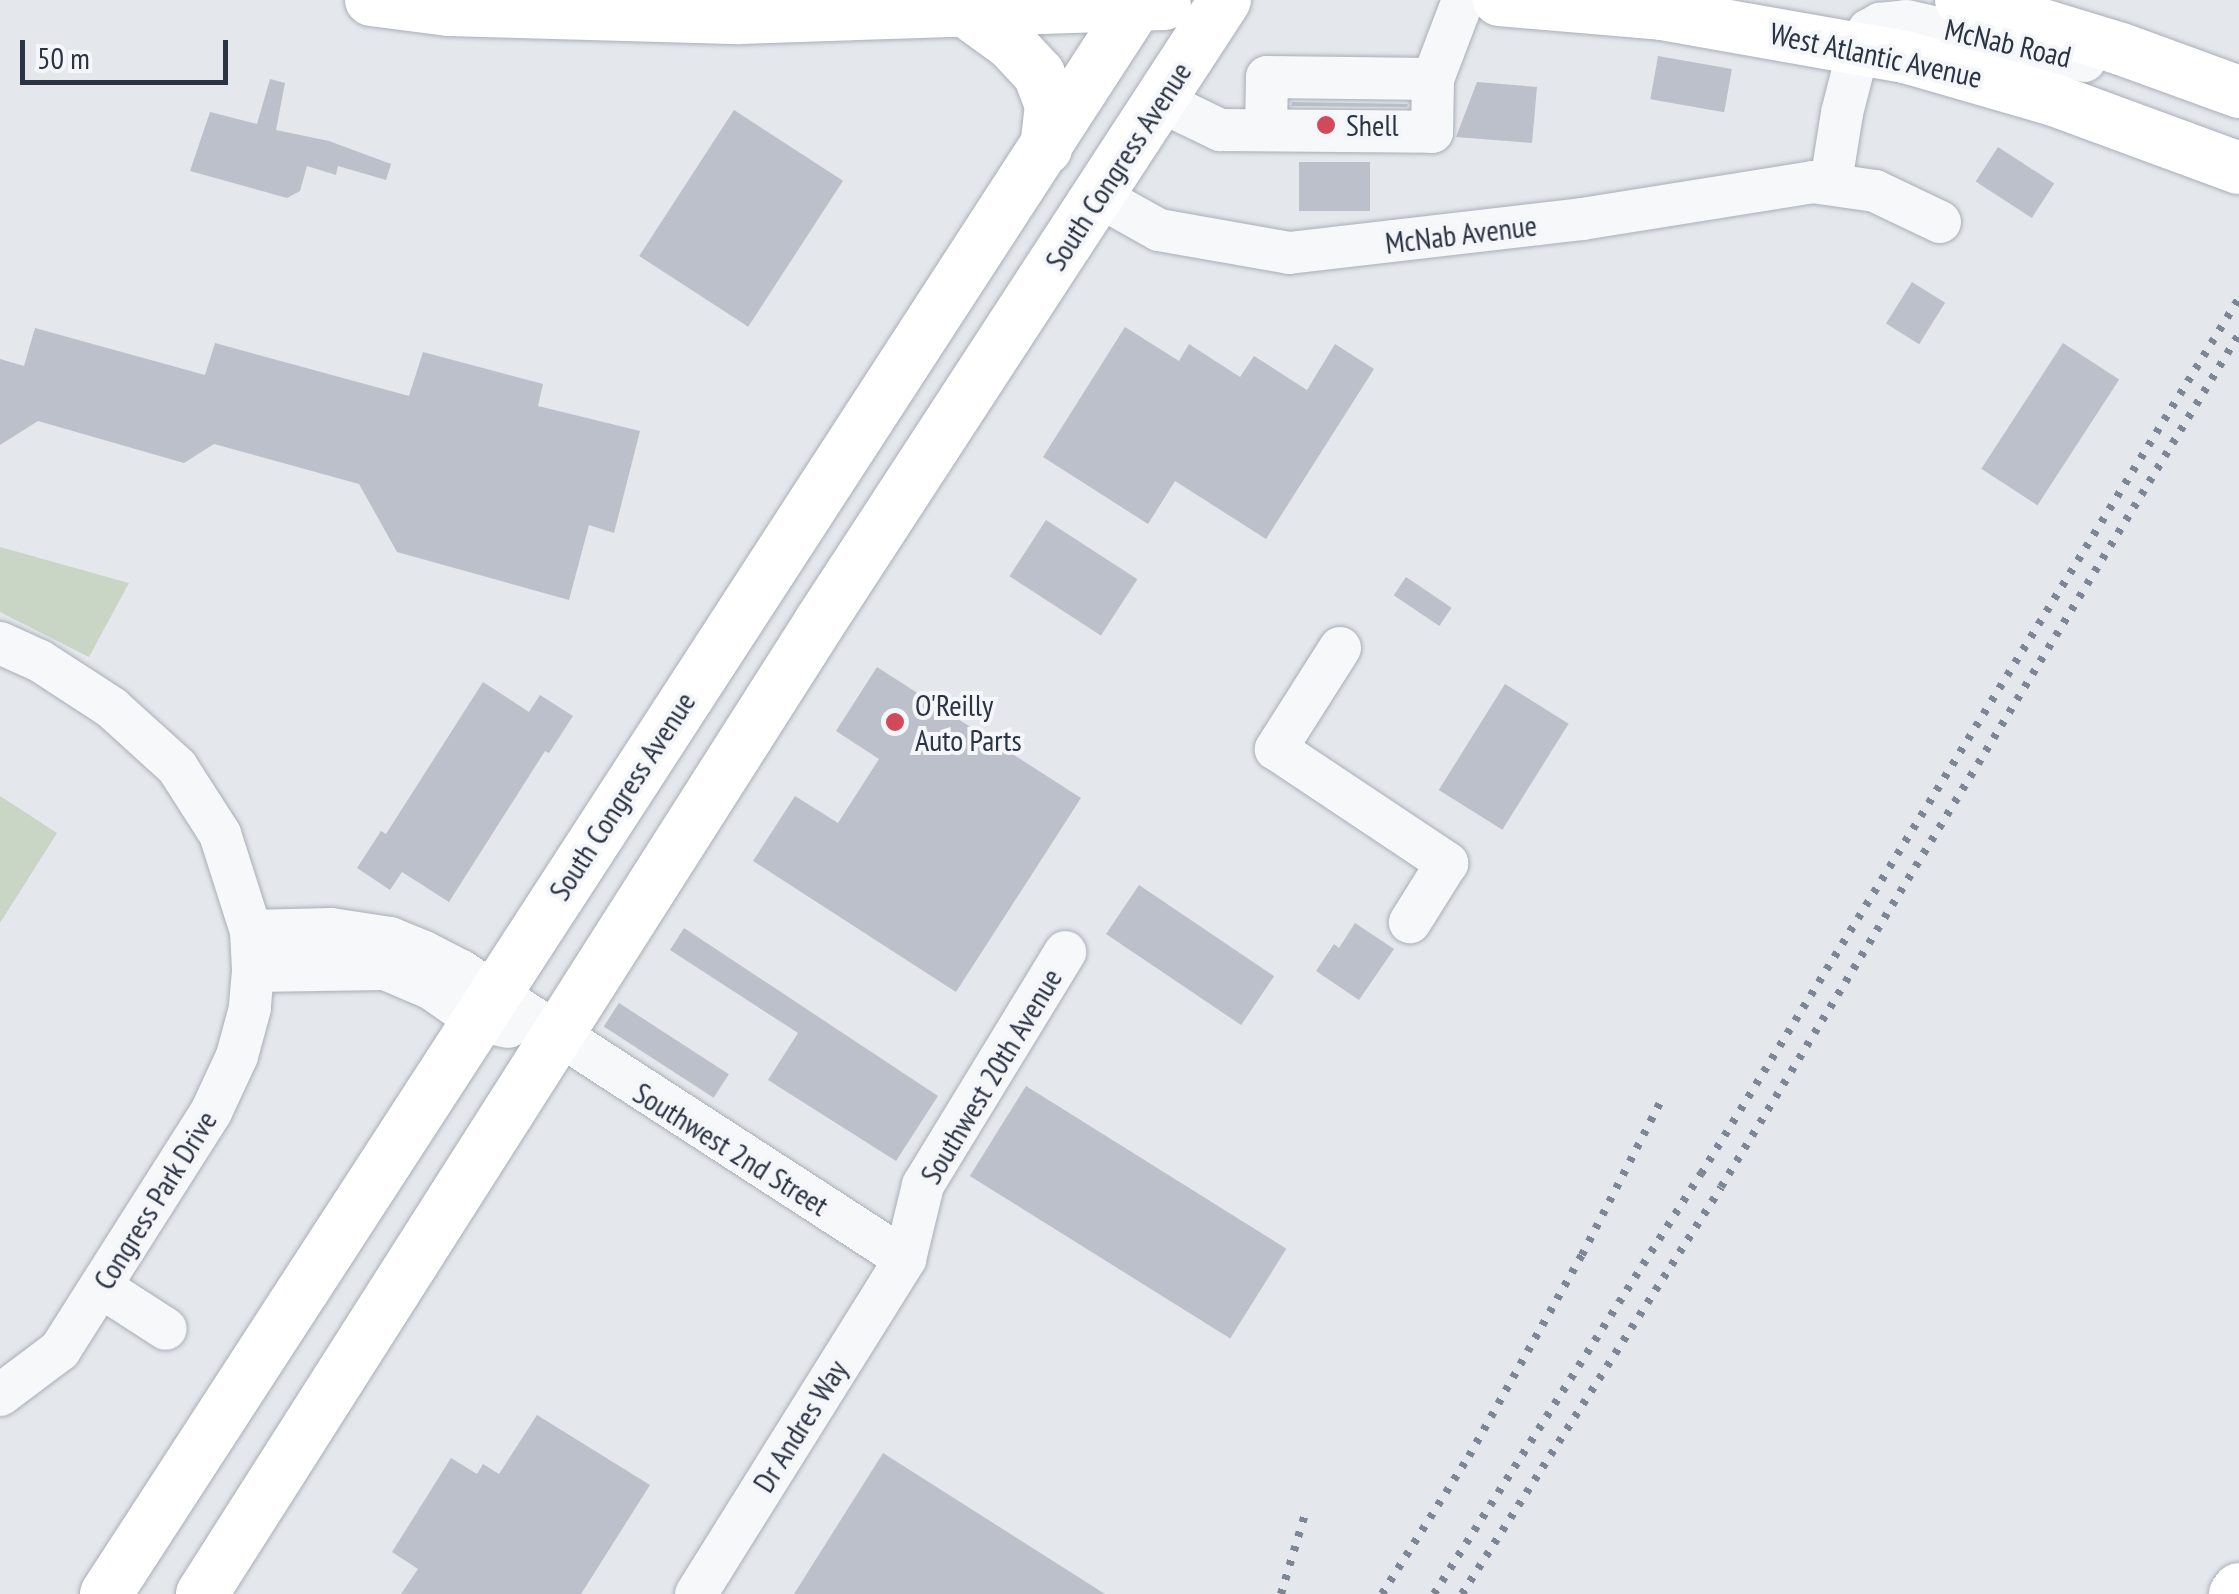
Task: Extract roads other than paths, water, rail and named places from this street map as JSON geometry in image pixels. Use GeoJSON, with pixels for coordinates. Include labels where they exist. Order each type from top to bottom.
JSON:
{"type":"FeatureCollection","features":[{"type":"Feature","properties":{"kind":"main road"},"geometry":{"type":"LineString","coordinates":[[371,0],[448,10],[740,18],[1223,0]]}},
{"type":"Feature","properties":{"kind":"main road","name":"South Congress Avenue"},"geometry":{"type":"LineString","coordinates":[[202,1594],[820,622],[1223,0]]}},
{"type":"Feature","properties":{"kind":"main road","name":"West Atlantic Avenue"},"geometry":{"type":"LineString","coordinates":[[1499,0],[1661,14],[1859,46],[2054,100],[2239,168]]}},
{"type":"Feature","properties":{"kind":"main road"},"geometry":{"type":"LineString","coordinates":[[1961,0],[2122,49],[2239,94]]}},
{"type":"Feature","properties":{"kind":"main road","name":"South Congress Avenue"},"geometry":{"type":"LineString","coordinates":[[106,1594],[1138,3]]}},
{"type":"Feature","properties":{"kind":"main road"},"geometry":{"type":"LineString","coordinates":[[964,10],[1011,44],[1039,74],[1051,105],[1046,148]]}},
{"type":"Feature","properties":{"kind":"main road"},"geometry":{"type":"LineString","coordinates":[[805,514],[819,542],[826,576],[820,622]]}},
{"type":"Feature","properties":{"kind":"street"},"geometry":{"type":"LineString","coordinates":[[1160,101],[1220,130],[1337,106],[1432,132],[1432,79],[1463,0]]}},
{"type":"Feature","properties":{"kind":"street","name":"McNab Road"},"geometry":{"type":"LineString","coordinates":[[1859,46],[1869,30],[1907,20],[2239,94]]}},
{"type":"Feature","properties":{"kind":"street"},"geometry":{"type":"LineString","coordinates":[[1859,46],[1842,113],[1831,182],[1876,191],[1940,222]]}},
{"type":"Feature","properties":{"kind":"street","name":"McNab Avenue"},"geometry":{"type":"LineString","coordinates":[[1098,196],[1159,230],[1288,253],[1582,220],[1831,182]]}},
{"type":"Feature","properties":{"kind":"street","name":"Congress Park Drive"},"geometry":{"type":"LineString","coordinates":[[0,643],[40,661],[112,708],[177,767],[220,834],[252,951],[237,1056],[211,1112],[60,1350],[0,1395]]}},
{"type":"Feature","properties":{"kind":"street"},"geometry":{"type":"LineString","coordinates":[[1340,648],[1276,749],[1447,863],[1410,922]]}},
{"type":"Feature","properties":{"kind":"street"},"geometry":{"type":"LineString","coordinates":[[252,951],[385,969],[484,1007]]}},
{"type":"Feature","properties":{"kind":"street","name":"Southwest 20th Avenue"},"geometry":{"type":"LineString","coordinates":[[905,1259],[922,1185],[1065,952]]}},
{"type":"Feature","properties":{"kind":"street","name":"Southwest 2nd Street"},"geometry":{"type":"LineString","coordinates":[[484,1007],[558,1038],[905,1259]]}},
{"type":"Feature","properties":{"kind":"street","name":"Dr Andres Way"},"geometry":{"type":"LineString","coordinates":[[696,1594],[905,1259]]}},
{"type":"Feature","properties":{"kind":"street"},"geometry":{"type":"LineString","coordinates":[[101,1286],[166,1328]]}},
{"type":"Feature","properties":{"kind":"railway"},"geometry":{"type":"LineString","coordinates":[[1434,1594],[1701,1174],[2239,298]]}},
{"type":"Feature","properties":{"kind":"railway"},"geometry":{"type":"LineString","coordinates":[[1462,1594],[1721,1187],[2239,334]]}},
{"type":"Feature","properties":{"kind":"railway"},"geometry":{"type":"LineString","coordinates":[[1382,1594],[1469,1456],[1582,1255],[1662,1099]]}},
{"type":"Feature","properties":{"kind":"railway"},"geometry":{"type":"LineString","coordinates":[[1281,1594],[1305,1514]]}},
{"type":"Feature","properties":{"kind":"place","name":"Shell"},"geometry":{"type":"Point","coordinates":[1326,125]}},
{"type":"Feature","properties":{"kind":"place","name":"O'Reilly Auto Parts"},"geometry":{"type":"Point","coordinates":[895,722]}}]}
